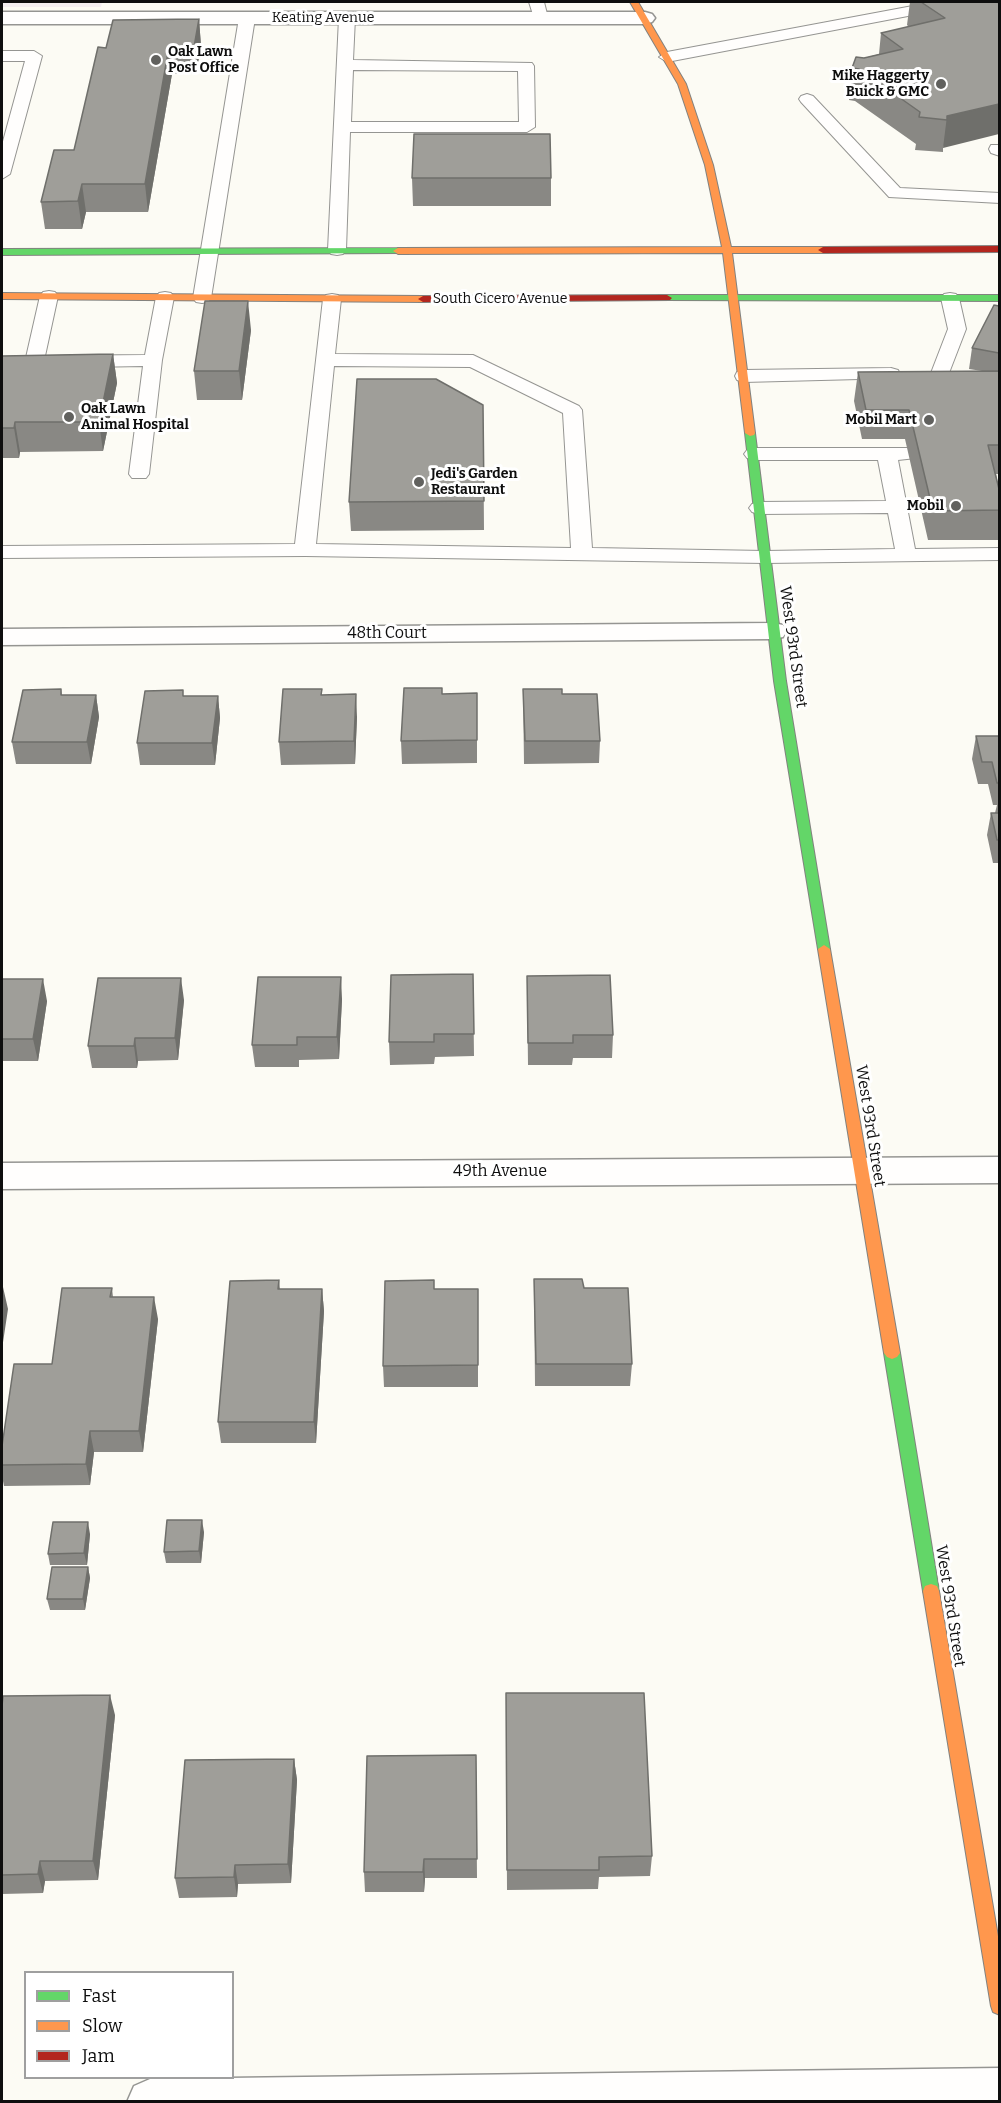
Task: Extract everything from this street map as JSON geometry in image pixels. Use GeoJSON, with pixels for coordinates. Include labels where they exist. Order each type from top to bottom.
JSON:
{"type":"FeatureCollection","features":[{"type":"Feature","properties":{"kind":"main road","name":"West 93rd Street"},"geometry":{"type":"LineString","coordinates":[[639,10],[682,84],[709,165],[728,249],[754,454],[773,631],[999,2006]]}},
{"type":"Feature","properties":{"kind":"main road"},"geometry":{"type":"LineString","coordinates":[[2,252],[999,249]]}},
{"type":"Feature","properties":{"kind":"main road","name":"South Cicero Avenue"},"geometry":{"type":"LineString","coordinates":[[2,296],[332,299],[999,298]]}},
{"type":"Feature","properties":{"kind":"street","name":"Keating Avenue"},"geometry":{"type":"LineString","coordinates":[[2,18],[347,18],[538,10],[639,10]]}},
{"type":"Feature","properties":{"kind":"street","name":"48th Court"},"geometry":{"type":"LineString","coordinates":[[2,638],[773,631]]}},
{"type":"Feature","properties":{"kind":"street","name":"49th Avenue"},"geometry":{"type":"LineString","coordinates":[[2,1176],[999,1170]]}},
{"type":"Feature","properties":{"kind":"street"},"geometry":{"type":"LineString","coordinates":[[150,2102],[999,2091]]}},
{"type":"Feature","properties":{"kind":"lane"},"geometry":{"type":"LineString","coordinates":[[667,57],[959,3]]}},
{"type":"Feature","properties":{"kind":"lane"},"geometry":{"type":"LineString","coordinates":[[202,298],[247,18]]}},
{"type":"Feature","properties":{"kind":"lane"},"geometry":{"type":"LineString","coordinates":[[337,250],[347,18]]}},
{"type":"Feature","properties":{"kind":"lane"},"geometry":{"type":"LineString","coordinates":[[2,56],[34,56],[7,133],[2,174]]}},
{"type":"Feature","properties":{"kind":"lane"},"geometry":{"type":"LineString","coordinates":[[342,127],[527,127],[526,66],[345,66]]}},
{"type":"Feature","properties":{"kind":"lane"},"geometry":{"type":"LineString","coordinates":[[807,99],[895,193],[999,198]]}},
{"type":"Feature","properties":{"kind":"lane"},"geometry":{"type":"LineString","coordinates":[[49,296],[34,362],[153,360]]}},
{"type":"Feature","properties":{"kind":"lane"},"geometry":{"type":"LineString","coordinates":[[139,474],[153,360],[165,297]]}},
{"type":"Feature","properties":{"kind":"lane"},"geometry":{"type":"LineString","coordinates":[[940,373],[957,329],[950,298]]}},
{"type":"Feature","properties":{"kind":"lane"},"geometry":{"type":"LineString","coordinates":[[305,550],[332,299]]}},
{"type":"Feature","properties":{"kind":"lane"},"geometry":{"type":"LineString","coordinates":[[326,360],[473,362],[572,410],[582,554]]}},
{"type":"Feature","properties":{"kind":"lane"},"geometry":{"type":"LineString","coordinates":[[744,376],[940,373],[960,378]]}},
{"type":"Feature","properties":{"kind":"lane"},"geometry":{"type":"LineString","coordinates":[[754,454],[909,454]]}},
{"type":"Feature","properties":{"kind":"lane"},"geometry":{"type":"LineString","coordinates":[[887,454],[906,555]]}},
{"type":"Feature","properties":{"kind":"lane"},"geometry":{"type":"LineString","coordinates":[[759,508],[897,507]]}},
{"type":"Feature","properties":{"kind":"lane"},"geometry":{"type":"LineString","coordinates":[[2,552],[305,550],[765,557],[999,554]]}},
{"type":"Feature","properties":{"kind":"shaded area"},"geometry":{"type":"Polygon","coordinates":[[[2,2],[102,2],[101,7],[2,7],[2,2]]]}},
{"type":"Feature","properties":{"kind":"building","name":"Mike Haggerty Buick & GMC"},"geometry":{"type":"Polygon","coordinates":[[[921,2],[999,3],[999,104],[947,116],[947,120],[919,117],[920,112],[859,69],[852,68],[856,57],[864,58],[903,49],[881,33],[945,18],[921,2]]]}},
{"type":"Feature","properties":{"kind":"building"},"geometry":{"type":"Polygon","coordinates":[[[199,19],[194,47],[169,47],[145,184],[82,184],[78,201],[41,202],[54,150],[74,150],[98,47],[106,48],[113,20],[199,19]]]}},
{"type":"Feature","properties":{"kind":"building"},"geometry":{"type":"Polygon","coordinates":[[[414,134],[550,134],[551,178],[412,178],[414,134]]]}},
{"type":"Feature","properties":{"kind":"building"},"geometry":{"type":"Polygon","coordinates":[[[205,301],[248,301],[239,371],[194,371],[205,301]]]}},
{"type":"Feature","properties":{"kind":"building"},"geometry":{"type":"Polygon","coordinates":[[[994,305],[999,306],[999,353],[972,348],[994,305]]]}},
{"type":"Feature","properties":{"kind":"building"},"geometry":{"type":"Polygon","coordinates":[[[113,354],[99,422],[15,422],[14,428],[2,428],[2,356],[113,354]]]}},
{"type":"Feature","properties":{"kind":"building"},"geometry":{"type":"Polygon","coordinates":[[[999,371],[999,445],[988,445],[999,489],[999,510],[933,511],[909,410],[866,410],[858,372],[999,371]]]}},
{"type":"Feature","properties":{"kind":"building","name":"Jedi's Garden Restaurant"},"geometry":{"type":"Polygon","coordinates":[[[357,379],[436,379],[483,405],[484,501],[349,502],[357,379]]]}},
{"type":"Feature","properties":{"kind":"building"},"geometry":{"type":"Polygon","coordinates":[[[404,688],[442,688],[442,694],[477,693],[477,740],[401,741],[404,688]]]}},
{"type":"Feature","properties":{"kind":"building"},"geometry":{"type":"Polygon","coordinates":[[[61,689],[61,695],[96,695],[87,742],[12,742],[23,690],[61,689]]]}},
{"type":"Feature","properties":{"kind":"building"},"geometry":{"type":"Polygon","coordinates":[[[283,689],[322,689],[321,695],[356,694],[354,741],[279,742],[283,689]]]}},
{"type":"Feature","properties":{"kind":"building"},"geometry":{"type":"Polygon","coordinates":[[[523,689],[562,689],[562,694],[597,694],[600,741],[525,741],[523,689]]]}},
{"type":"Feature","properties":{"kind":"building"},"geometry":{"type":"Polygon","coordinates":[[[183,690],[183,696],[218,696],[212,743],[137,743],[145,691],[183,690]]]}},
{"type":"Feature","properties":{"kind":"building"},"geometry":{"type":"Polygon","coordinates":[[[976,736],[999,736],[999,783],[997,783],[992,762],[982,762],[976,736]]]}},
{"type":"Feature","properties":{"kind":"building"},"geometry":{"type":"Polygon","coordinates":[[[991,813],[999,813],[999,840],[997,840],[991,813]]]}},
{"type":"Feature","properties":{"kind":"building"},"geometry":{"type":"Polygon","coordinates":[[[473,974],[474,1034],[434,1034],[434,1042],[389,1042],[391,975],[473,974]]]}},
{"type":"Feature","properties":{"kind":"building"},"geometry":{"type":"Polygon","coordinates":[[[610,975],[613,1035],[573,1035],[573,1043],[528,1043],[527,976],[610,975]]]}},
{"type":"Feature","properties":{"kind":"building"},"geometry":{"type":"Polygon","coordinates":[[[258,977],[341,977],[337,1037],[297,1037],[297,1045],[252,1045],[258,977]]]}},
{"type":"Feature","properties":{"kind":"building"},"geometry":{"type":"Polygon","coordinates":[[[98,978],[181,978],[175,1038],[135,1038],[134,1046],[88,1046],[98,978]]]}},
{"type":"Feature","properties":{"kind":"building"},"geometry":{"type":"Polygon","coordinates":[[[2,979],[43,979],[33,1039],[2,1039],[2,979]]]}},
{"type":"Feature","properties":{"kind":"building"},"geometry":{"type":"Polygon","coordinates":[[[534,1279],[582,1279],[584,1288],[628,1288],[632,1364],[536,1364],[534,1279]]]}},
{"type":"Feature","properties":{"kind":"building"},"geometry":{"type":"Polygon","coordinates":[[[279,1280],[278,1289],[322,1289],[314,1422],[218,1422],[230,1281],[279,1280]]]}},
{"type":"Feature","properties":{"kind":"building"},"geometry":{"type":"Polygon","coordinates":[[[434,1280],[434,1289],[478,1289],[478,1365],[383,1366],[385,1281],[434,1280]]]}},
{"type":"Feature","properties":{"kind":"building"},"geometry":{"type":"Polygon","coordinates":[[[62,1288],[112,1288],[110,1297],[154,1297],[139,1431],[90,1431],[86,1464],[2,1465],[2,1446],[14,1364],[52,1364],[62,1288]]]}},
{"type":"Feature","properties":{"kind":"building"},"geometry":{"type":"Polygon","coordinates":[[[167,1520],[202,1520],[199,1551],[164,1552],[167,1520]]]}},
{"type":"Feature","properties":{"kind":"building"},"geometry":{"type":"Polygon","coordinates":[[[53,1522],[88,1522],[84,1553],[48,1554],[53,1522]]]}},
{"type":"Feature","properties":{"kind":"building"},"geometry":{"type":"Polygon","coordinates":[[[52,1567],[88,1567],[83,1599],[47,1599],[52,1567]]]}},
{"type":"Feature","properties":{"kind":"building"},"geometry":{"type":"Polygon","coordinates":[[[506,1693],[644,1693],[652,1856],[599,1857],[599,1870],[507,1870],[506,1693]]]}},
{"type":"Feature","properties":{"kind":"building"},"geometry":{"type":"Polygon","coordinates":[[[110,1695],[93,1861],[40,1861],[38,1874],[2,1875],[3,1696],[110,1695]]]}},
{"type":"Feature","properties":{"kind":"building"},"geometry":{"type":"Polygon","coordinates":[[[476,1755],[477,1859],[424,1859],[423,1872],[364,1872],[367,1756],[476,1755]]]}},
{"type":"Feature","properties":{"kind":"building"},"geometry":{"type":"Polygon","coordinates":[[[294,1759],[288,1864],[235,1865],[234,1877],[175,1878],[185,1760],[294,1759]]]}},
{"type":"Feature","properties":{"kind":"traffic: fast"},"geometry":{"type":"LineString","coordinates":[[2,252],[398,251]]}},
{"type":"Feature","properties":{"kind":"traffic: fast"},"geometry":{"type":"LineString","coordinates":[[667,298],[1000,298]]}},
{"type":"Feature","properties":{"kind":"traffic: fast"},"geometry":{"type":"LineString","coordinates":[[750,433],[780,681],[824,949]]}},
{"type":"Feature","properties":{"kind":"traffic: fast"},"geometry":{"type":"LineString","coordinates":[[892,1353],[931,1591]]}},
{"type":"Feature","properties":{"kind":"traffic: slow"},"geometry":{"type":"LineString","coordinates":[[634,2],[682,84],[709,165],[727,249],[750,433]]}},
{"type":"Feature","properties":{"kind":"traffic: slow"},"geometry":{"type":"LineString","coordinates":[[398,251],[823,250]]}},
{"type":"Feature","properties":{"kind":"traffic: slow"},"geometry":{"type":"LineString","coordinates":[[2,296],[423,299]]}},
{"type":"Feature","properties":{"kind":"traffic: slow"},"geometry":{"type":"LineString","coordinates":[[824,949],[892,1353]]}},
{"type":"Feature","properties":{"kind":"traffic: slow"},"geometry":{"type":"LineString","coordinates":[[931,1591],[1000,2006]]}},
{"type":"Feature","properties":{"kind":"traffic: jam"},"geometry":{"type":"LineString","coordinates":[[823,250],[1000,249]]}},
{"type":"Feature","properties":{"kind":"traffic: jam"},"geometry":{"type":"LineString","coordinates":[[423,299],[667,298]]}},
{"type":"Feature","properties":{"kind":"place","name":"Oak Lawn Post Office"},"geometry":{"type":"Point","coordinates":[156,60]}},
{"type":"Feature","properties":{"kind":"place","name":"Mike Haggerty Buick & GMC"},"geometry":{"type":"Point","coordinates":[941,84]}},
{"type":"Feature","properties":{"kind":"place","name":"Oak Lawn Animal Hospital"},"geometry":{"type":"Point","coordinates":[69,417]}},
{"type":"Feature","properties":{"kind":"place","name":"Mobil Mart"},"geometry":{"type":"Point","coordinates":[929,420]}},
{"type":"Feature","properties":{"kind":"place","name":"Jedi's Garden Restaurant"},"geometry":{"type":"Point","coordinates":[419,482]}},
{"type":"Feature","properties":{"kind":"place","name":"Mobil"},"geometry":{"type":"Point","coordinates":[956,506]}}]}
